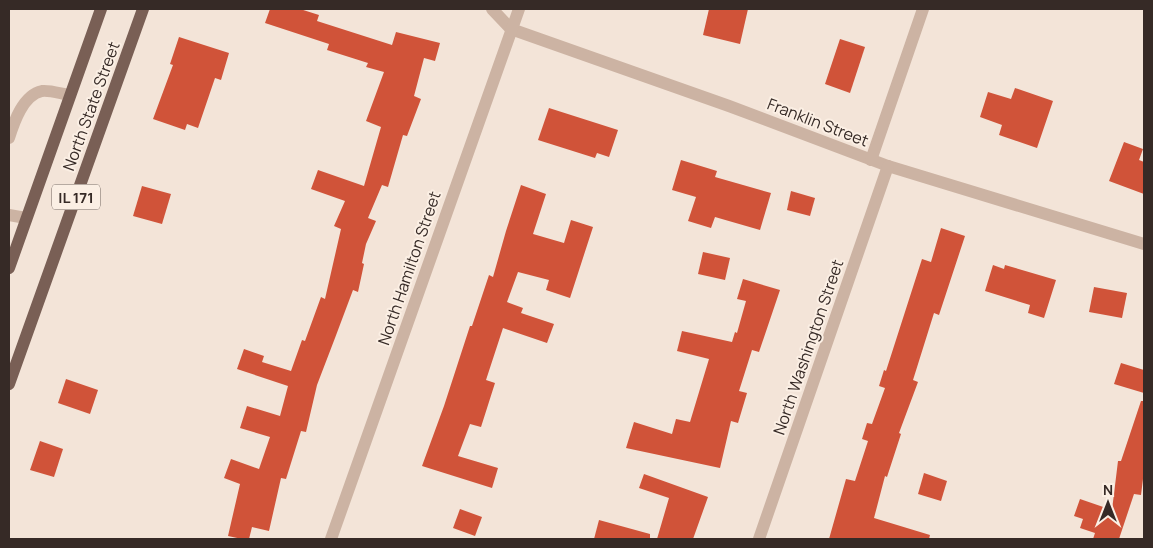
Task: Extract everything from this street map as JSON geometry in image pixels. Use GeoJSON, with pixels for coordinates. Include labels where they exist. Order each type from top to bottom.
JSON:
{"type":"FeatureCollection","features":[{"type":"Feature","properties":{"kind":"main road","name":"North State Street"},"geometry":{"type":"LineString","coordinates":[[9,268],[101,9]]}},
{"type":"Feature","properties":{"kind":"main road","name":"North State Street"},"geometry":{"type":"LineString","coordinates":[[9,384],[143,9]]}},
{"type":"Feature","properties":{"kind":"street","name":"Franklin Street"},"geometry":{"type":"LineString","coordinates":[[492,9],[511,29],[729,106],[871,160],[1144,244]]}},
{"type":"Feature","properties":{"kind":"street","name":"North Hamilton Street"},"geometry":{"type":"LineString","coordinates":[[331,539],[519,9]]}},
{"type":"Feature","properties":{"kind":"street"},"geometry":{"type":"LineString","coordinates":[[871,160],[922,9]]}},
{"type":"Feature","properties":{"kind":"street"},"geometry":{"type":"LineString","coordinates":[[9,138],[20,109],[32,96],[43,91],[70,95]]}},
{"type":"Feature","properties":{"kind":"street","name":"North Washington Street"},"geometry":{"type":"LineString","coordinates":[[760,539],[888,166]]}},
{"type":"Feature","properties":{"kind":"street"},"geometry":{"type":"LineString","coordinates":[[9,214],[26,218]]}},
{"type":"Feature","properties":{"kind":"building"},"geometry":{"type":"Polygon","coordinates":[[[270,9],[300,9],[319,15],[317,21],[392,45],[396,32],[440,43],[435,61],[424,58],[414,96],[421,99],[407,136],[403,135],[388,187],[382,185],[368,218],[376,221],[366,244],[358,292],[353,290],[317,385],[306,432],[301,431],[286,479],[281,478],[269,531],[252,527],[249,539],[242,539],[228,536],[240,484],[224,478],[231,459],[259,469],[270,437],[240,428],[247,406],[280,416],[288,386],[237,369],[244,349],[264,356],[262,362],[291,371],[302,340],[305,341],[321,297],[325,299],[341,229],[334,226],[345,201],[311,189],[318,170],[364,186],[381,127],[366,121],[384,72],[366,67],[368,63],[327,50],[329,44],[265,23],[270,9]]]}},
{"type":"Feature","properties":{"kind":"building"},"geometry":{"type":"Polygon","coordinates":[[[709,9],[748,9],[740,44],[703,35],[709,9]]]}},
{"type":"Feature","properties":{"kind":"building"},"geometry":{"type":"Polygon","coordinates":[[[179,37],[229,53],[221,80],[215,78],[198,128],[187,124],[185,130],[153,119],[173,65],[170,64],[179,37]]]}},
{"type":"Feature","properties":{"kind":"building"},"geometry":{"type":"Polygon","coordinates":[[[840,39],[865,47],[850,93],[825,84],[840,39]]]}},
{"type":"Feature","properties":{"kind":"building"},"geometry":{"type":"Polygon","coordinates":[[[1015,88],[1053,101],[1037,148],[999,135],[1002,125],[980,117],[988,92],[1011,99],[1015,88]]]}},
{"type":"Feature","properties":{"kind":"building"},"geometry":{"type":"Polygon","coordinates":[[[549,108],[618,130],[609,157],[597,153],[595,158],[538,140],[549,108]]]}},
{"type":"Feature","properties":{"kind":"building"},"geometry":{"type":"Polygon","coordinates":[[[1124,142],[1143,149],[1139,160],[1144,162],[1144,194],[1109,181],[1124,142]]]}},
{"type":"Feature","properties":{"kind":"building"},"geometry":{"type":"Polygon","coordinates":[[[681,160],[717,171],[715,177],[771,193],[760,230],[715,217],[711,228],[688,221],[696,197],[672,190],[681,160]]]}},
{"type":"Feature","properties":{"kind":"building"},"geometry":{"type":"Polygon","coordinates":[[[521,185],[546,194],[533,234],[564,243],[571,220],[593,227],[570,298],[546,290],[549,280],[518,272],[507,302],[523,308],[521,313],[554,324],[547,343],[503,328],[486,380],[495,383],[481,427],[470,424],[458,456],[498,468],[492,488],[422,466],[489,275],[493,277],[521,185]]]}},
{"type":"Feature","properties":{"kind":"building"},"geometry":{"type":"Polygon","coordinates":[[[142,186],[171,194],[162,224],[133,216],[142,186]]]}},
{"type":"Feature","properties":{"kind":"building"},"geometry":{"type":"Polygon","coordinates":[[[791,191],[815,198],[810,216],[787,210],[791,191]]]}},
{"type":"Feature","properties":{"kind":"building"},"geometry":{"type":"Polygon","coordinates":[[[941,228],[965,236],[939,315],[934,313],[913,380],[918,382],[899,433],[901,434],[887,477],[885,476],[874,518],[930,535],[929,539],[829,539],[846,479],[855,481],[868,441],[862,439],[867,423],[872,424],[885,388],[879,386],[884,370],[886,371],[922,259],[931,262],[941,228]]]}},
{"type":"Feature","properties":{"kind":"building"},"geometry":{"type":"Polygon","coordinates":[[[703,252],[730,258],[725,280],[698,274],[703,252]]]}},
{"type":"Feature","properties":{"kind":"building"},"geometry":{"type":"Polygon","coordinates":[[[993,265],[1004,269],[1005,265],[1056,280],[1044,318],[1028,313],[1030,305],[985,291],[993,265]]]}},
{"type":"Feature","properties":{"kind":"building"},"geometry":{"type":"Polygon","coordinates":[[[743,279],[780,290],[759,352],[752,350],[739,391],[747,393],[738,423],[731,421],[720,468],[626,448],[634,422],[672,434],[676,419],[690,422],[709,359],[677,351],[682,331],[732,342],[735,332],[737,333],[746,301],[737,299],[743,279]]]}},
{"type":"Feature","properties":{"kind":"building"},"geometry":{"type":"Polygon","coordinates":[[[1094,287],[1127,293],[1122,318],[1089,312],[1094,287]]]}},
{"type":"Feature","properties":{"kind":"building"},"geometry":{"type":"Polygon","coordinates":[[[1121,363],[1144,370],[1144,393],[1114,384],[1121,363]]]}},
{"type":"Feature","properties":{"kind":"building"},"geometry":{"type":"Polygon","coordinates":[[[66,379],[98,390],[90,414],[58,403],[66,379]]]}},
{"type":"Feature","properties":{"kind":"building"},"geometry":{"type":"Polygon","coordinates":[[[1141,401],[1144,401],[1144,471],[1141,495],[1134,494],[1119,539],[1093,539],[1095,533],[1080,528],[1083,519],[1074,516],[1080,499],[1112,510],[1118,461],[1121,461],[1141,401]]]}},
{"type":"Feature","properties":{"kind":"building"},"geometry":{"type":"Polygon","coordinates":[[[40,441],[63,449],[54,477],[30,470],[40,441]]]}},
{"type":"Feature","properties":{"kind":"building"},"geometry":{"type":"Polygon","coordinates":[[[924,473],[947,481],[941,501],[918,494],[924,473]]]}},
{"type":"Feature","properties":{"kind":"building"},"geometry":{"type":"Polygon","coordinates":[[[644,474],[708,497],[693,539],[657,539],[669,498],[639,488],[644,474]]]}},
{"type":"Feature","properties":{"kind":"building"},"geometry":{"type":"Polygon","coordinates":[[[460,509],[482,517],[475,536],[453,528],[460,509]]]}},
{"type":"Feature","properties":{"kind":"building"},"geometry":{"type":"Polygon","coordinates":[[[599,520],[650,534],[650,539],[594,539],[599,520]]]}}]}
